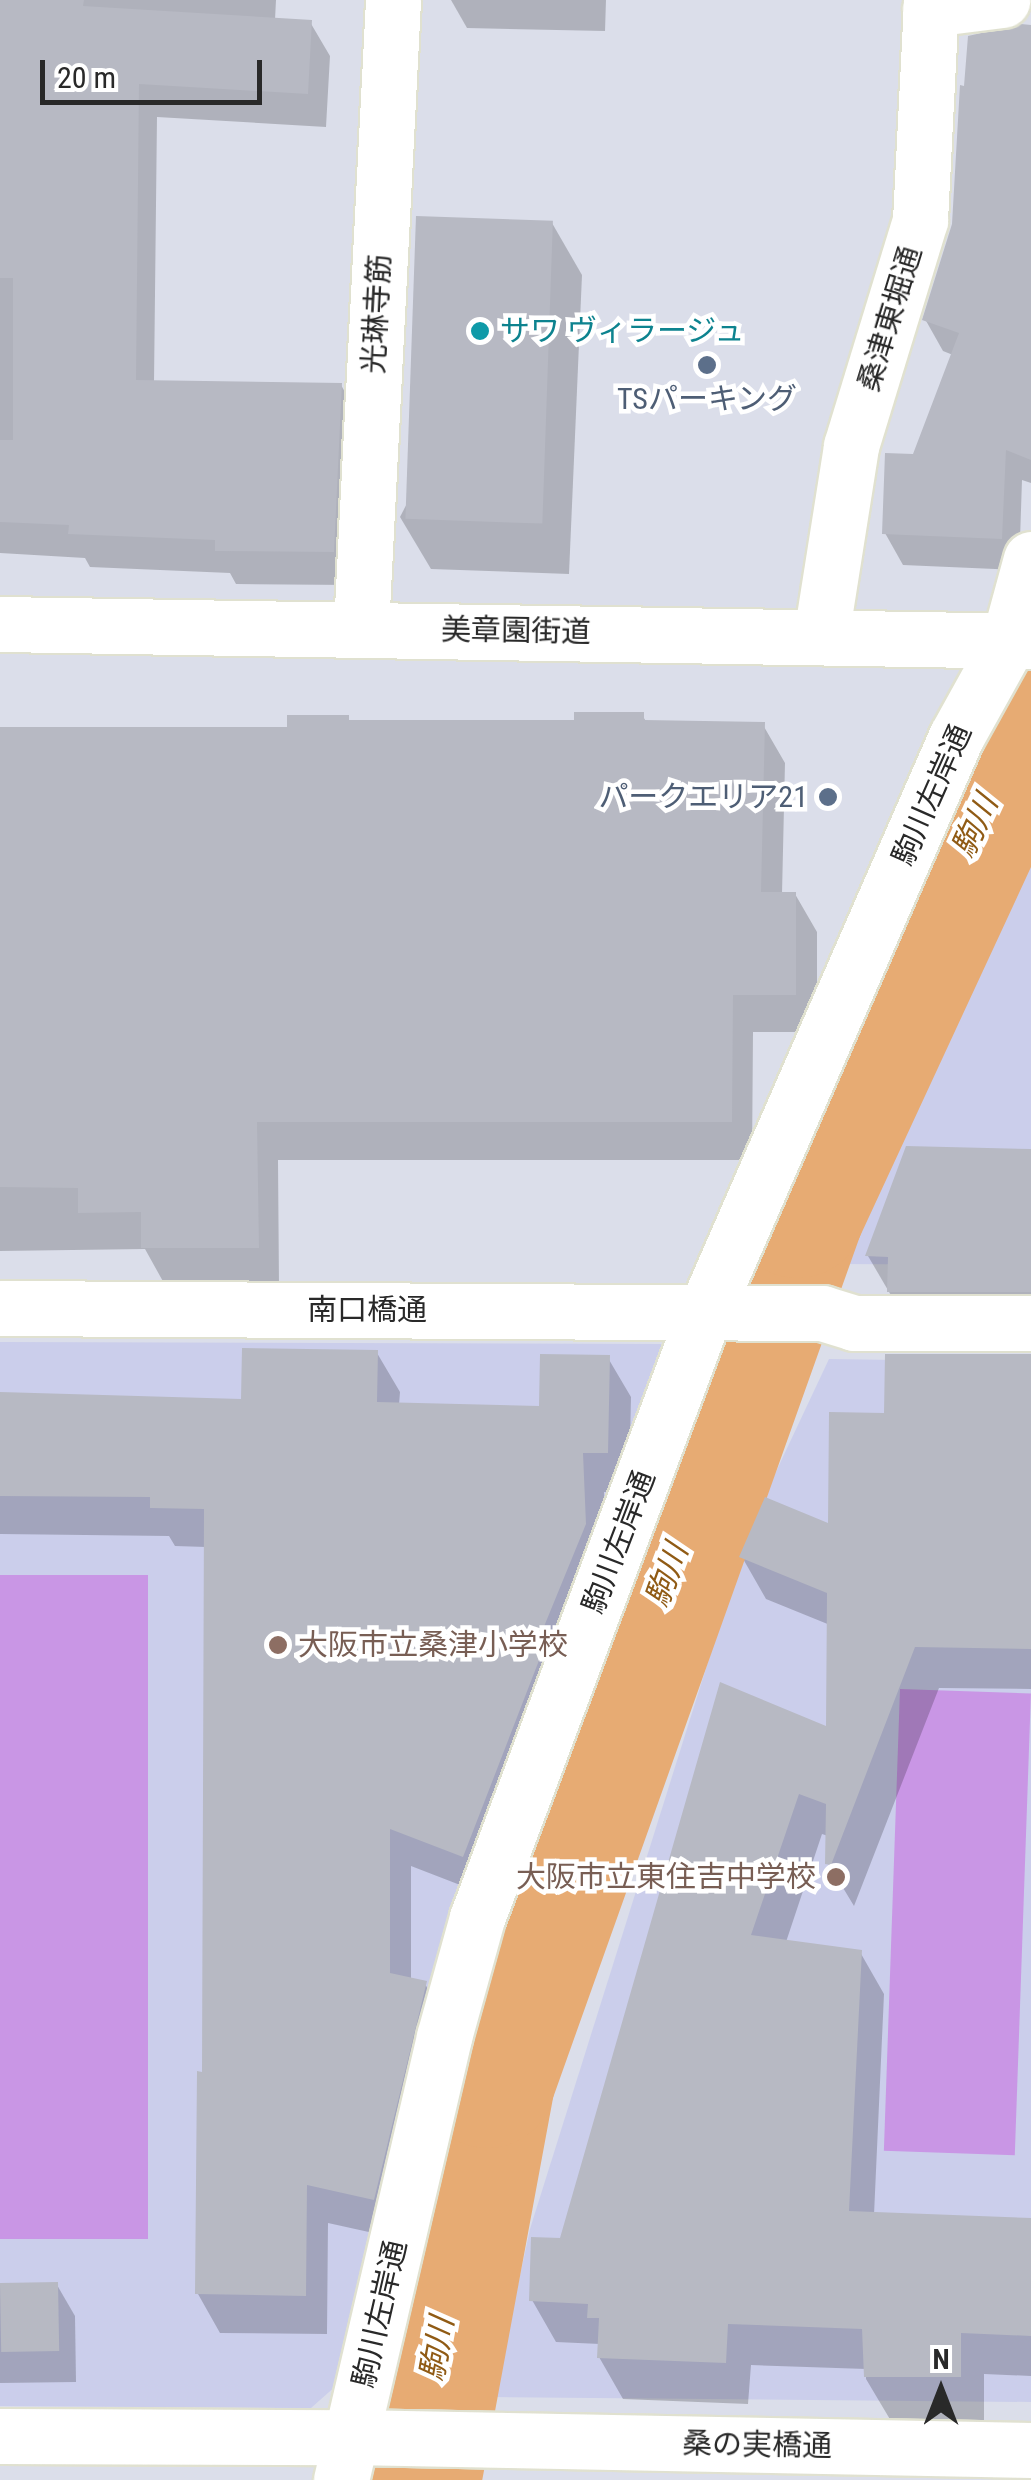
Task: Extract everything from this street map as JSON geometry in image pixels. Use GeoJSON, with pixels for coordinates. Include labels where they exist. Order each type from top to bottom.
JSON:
{"type":"FeatureCollection","features":[{"type":"Feature","properties":{"kind":"street","name":"光琳寺筋"},"geometry":{"type":"LineString","coordinates":[[361,628],[393,0]]}},
{"type":"Feature","properties":{"kind":"street"},"geometry":{"type":"LineString","coordinates":[[931,4],[1002,0]]}},
{"type":"Feature","properties":{"kind":"street","name":"桑津東堀通"},"geometry":{"type":"LineString","coordinates":[[821,636],[850,446],[920,220],[931,4]]}},
{"type":"Feature","properties":{"kind":"street","name":"駒川左岸通"},"geometry":{"type":"LineString","coordinates":[[356,2452],[444,2037],[477,1918],[956,737],[1020,642],[1031,560]]}},
{"type":"Feature","properties":{"kind":"street","name":"美章園街道"},"geometry":{"type":"LineString","coordinates":[[0,624],[1020,642]]}},
{"type":"Feature","properties":{"kind":"street","name":"南口橋通"},"geometry":{"type":"LineString","coordinates":[[0,1308],[822,1313],[854,1323],[1031,1324]]}},
{"type":"Feature","properties":{"kind":"street"},"geometry":{"type":"LineString","coordinates":[[0,2436],[356,2452]]}},
{"type":"Feature","properties":{"kind":"street","name":"桑の実橋通"},"geometry":{"type":"LineString","coordinates":[[356,2452],[483,2440],[1031,2450]]}},
{"type":"Feature","properties":{"kind":"shaded area"},"geometry":{"type":"Polygon","coordinates":[[[1031,847],[1031,1265],[838,1264],[1031,847]]]}},
{"type":"Feature","properties":{"kind":"shaded area","name":"大阪市立桑津小学校"},"geometry":{"type":"Polygon","coordinates":[[[0,1342],[663,1344],[450,1945],[346,2377],[311,2408],[0,2406],[0,1342]]]}},
{"type":"Feature","properties":{"kind":"shaded area","name":"大阪市立東住吉中学校"},"geometry":{"type":"Polygon","coordinates":[[[829,1359],[1031,1362],[1031,2402],[494,2397],[530,2229],[751,1525],[829,1359]]]}},
{"type":"Feature","properties":{"kind":"shaded area"},"geometry":{"type":"Polygon","coordinates":[[[0,1575],[148,1575],[148,2239],[0,2239],[0,1575]]]}},
{"type":"Feature","properties":{"kind":"shaded area"},"geometry":{"type":"Polygon","coordinates":[[[900,1689],[1031,1694],[1015,2155],[884,2151],[900,1689]]]}},
{"type":"Feature","properties":{"kind":"building"},"geometry":{"type":"Polygon","coordinates":[[[0,0],[84,0],[83,6],[312,20],[308,94],[139,84],[136,380],[342,383],[334,552],[215,551],[215,540],[68,534],[69,525],[0,522],[0,440],[13,440],[13,278],[0,278],[0,0]]]}},
{"type":"Feature","properties":{"kind":"building"},"geometry":{"type":"Polygon","coordinates":[[[1031,25],[1031,460],[1006,450],[1002,539],[882,534],[885,453],[913,454],[959,333],[922,320],[952,224],[960,85],[964,86],[968,36],[1031,25]]]}},
{"type":"Feature","properties":{"kind":"building","name":"サワ ヴィラージュ"},"geometry":{"type":"Polygon","coordinates":[[[416,216],[553,221],[542,524],[405,519],[416,216]]]}},
{"type":"Feature","properties":{"kind":"building"},"geometry":{"type":"Polygon","coordinates":[[[574,712],[644,712],[644,720],[765,722],[761,892],[796,892],[796,995],[733,995],[732,1122],[257,1122],[259,1248],[141,1248],[141,1212],[78,1213],[78,1188],[0,1187],[0,727],[287,727],[287,715],[349,715],[349,720],[574,720],[574,712]]]}},
{"type":"Feature","properties":{"kind":"building"},"geometry":{"type":"Polygon","coordinates":[[[906,1146],[1031,1149],[1031,1292],[887,1292],[888,1257],[865,1256],[906,1146]]]}},
{"type":"Feature","properties":{"kind":"building"},"geometry":{"type":"Polygon","coordinates":[[[242,1348],[378,1350],[377,1402],[539,1406],[540,1354],[610,1355],[608,1453],[583,1453],[586,1524],[543,1629],[550,1632],[463,1857],[390,1829],[390,1973],[427,1981],[374,2200],[307,2185],[306,2296],[195,2294],[197,2071],[202,2072],[204,1509],[150,1508],[150,1497],[0,1496],[0,1392],[241,1399],[242,1348]]]}},
{"type":"Feature","properties":{"kind":"building"},"geometry":{"type":"Polygon","coordinates":[[[885,1354],[1031,1354],[1031,1649],[915,1647],[831,1865],[825,1864],[826,1804],[799,1794],[751,1935],[862,1950],[849,2211],[1031,2218],[1031,2336],[961,2333],[961,2377],[864,2377],[862,2329],[728,2324],[726,2363],[597,2358],[599,2318],[587,2318],[588,2304],[529,2301],[531,2237],[560,2238],[720,1682],[826,1726],[827,1593],[739,1557],[765,1497],[828,1523],[829,1412],[884,1413],[885,1354]]]}},
{"type":"Feature","properties":{"kind":"building"},"geometry":{"type":"Polygon","coordinates":[[[58,2282],[59,2351],[1,2352],[0,2283],[58,2282]]]}},
{"type":"Feature","properties":{"kind":"waterway","name":"駒川"},"geometry":{"type":"LineString","coordinates":[[413,2480],[487,2080],[797,1210],[1031,705]]}},
{"type":"Feature","properties":{"kind":"place","name":"サワ ヴィラージュ"},"geometry":{"type":"Point","coordinates":[480,331]}},
{"type":"Feature","properties":{"kind":"place","name":"TSパーキング"},"geometry":{"type":"Point","coordinates":[707,365]}},
{"type":"Feature","properties":{"kind":"place","name":"パークエリア21"},"geometry":{"type":"Point","coordinates":[828,797]}},
{"type":"Feature","properties":{"kind":"place","name":"大阪市立桑津小学校"},"geometry":{"type":"Point","coordinates":[278,1645]}},
{"type":"Feature","properties":{"kind":"place","name":"大阪市立東住吉中学校"},"geometry":{"type":"Point","coordinates":[836,1877]}}]}
